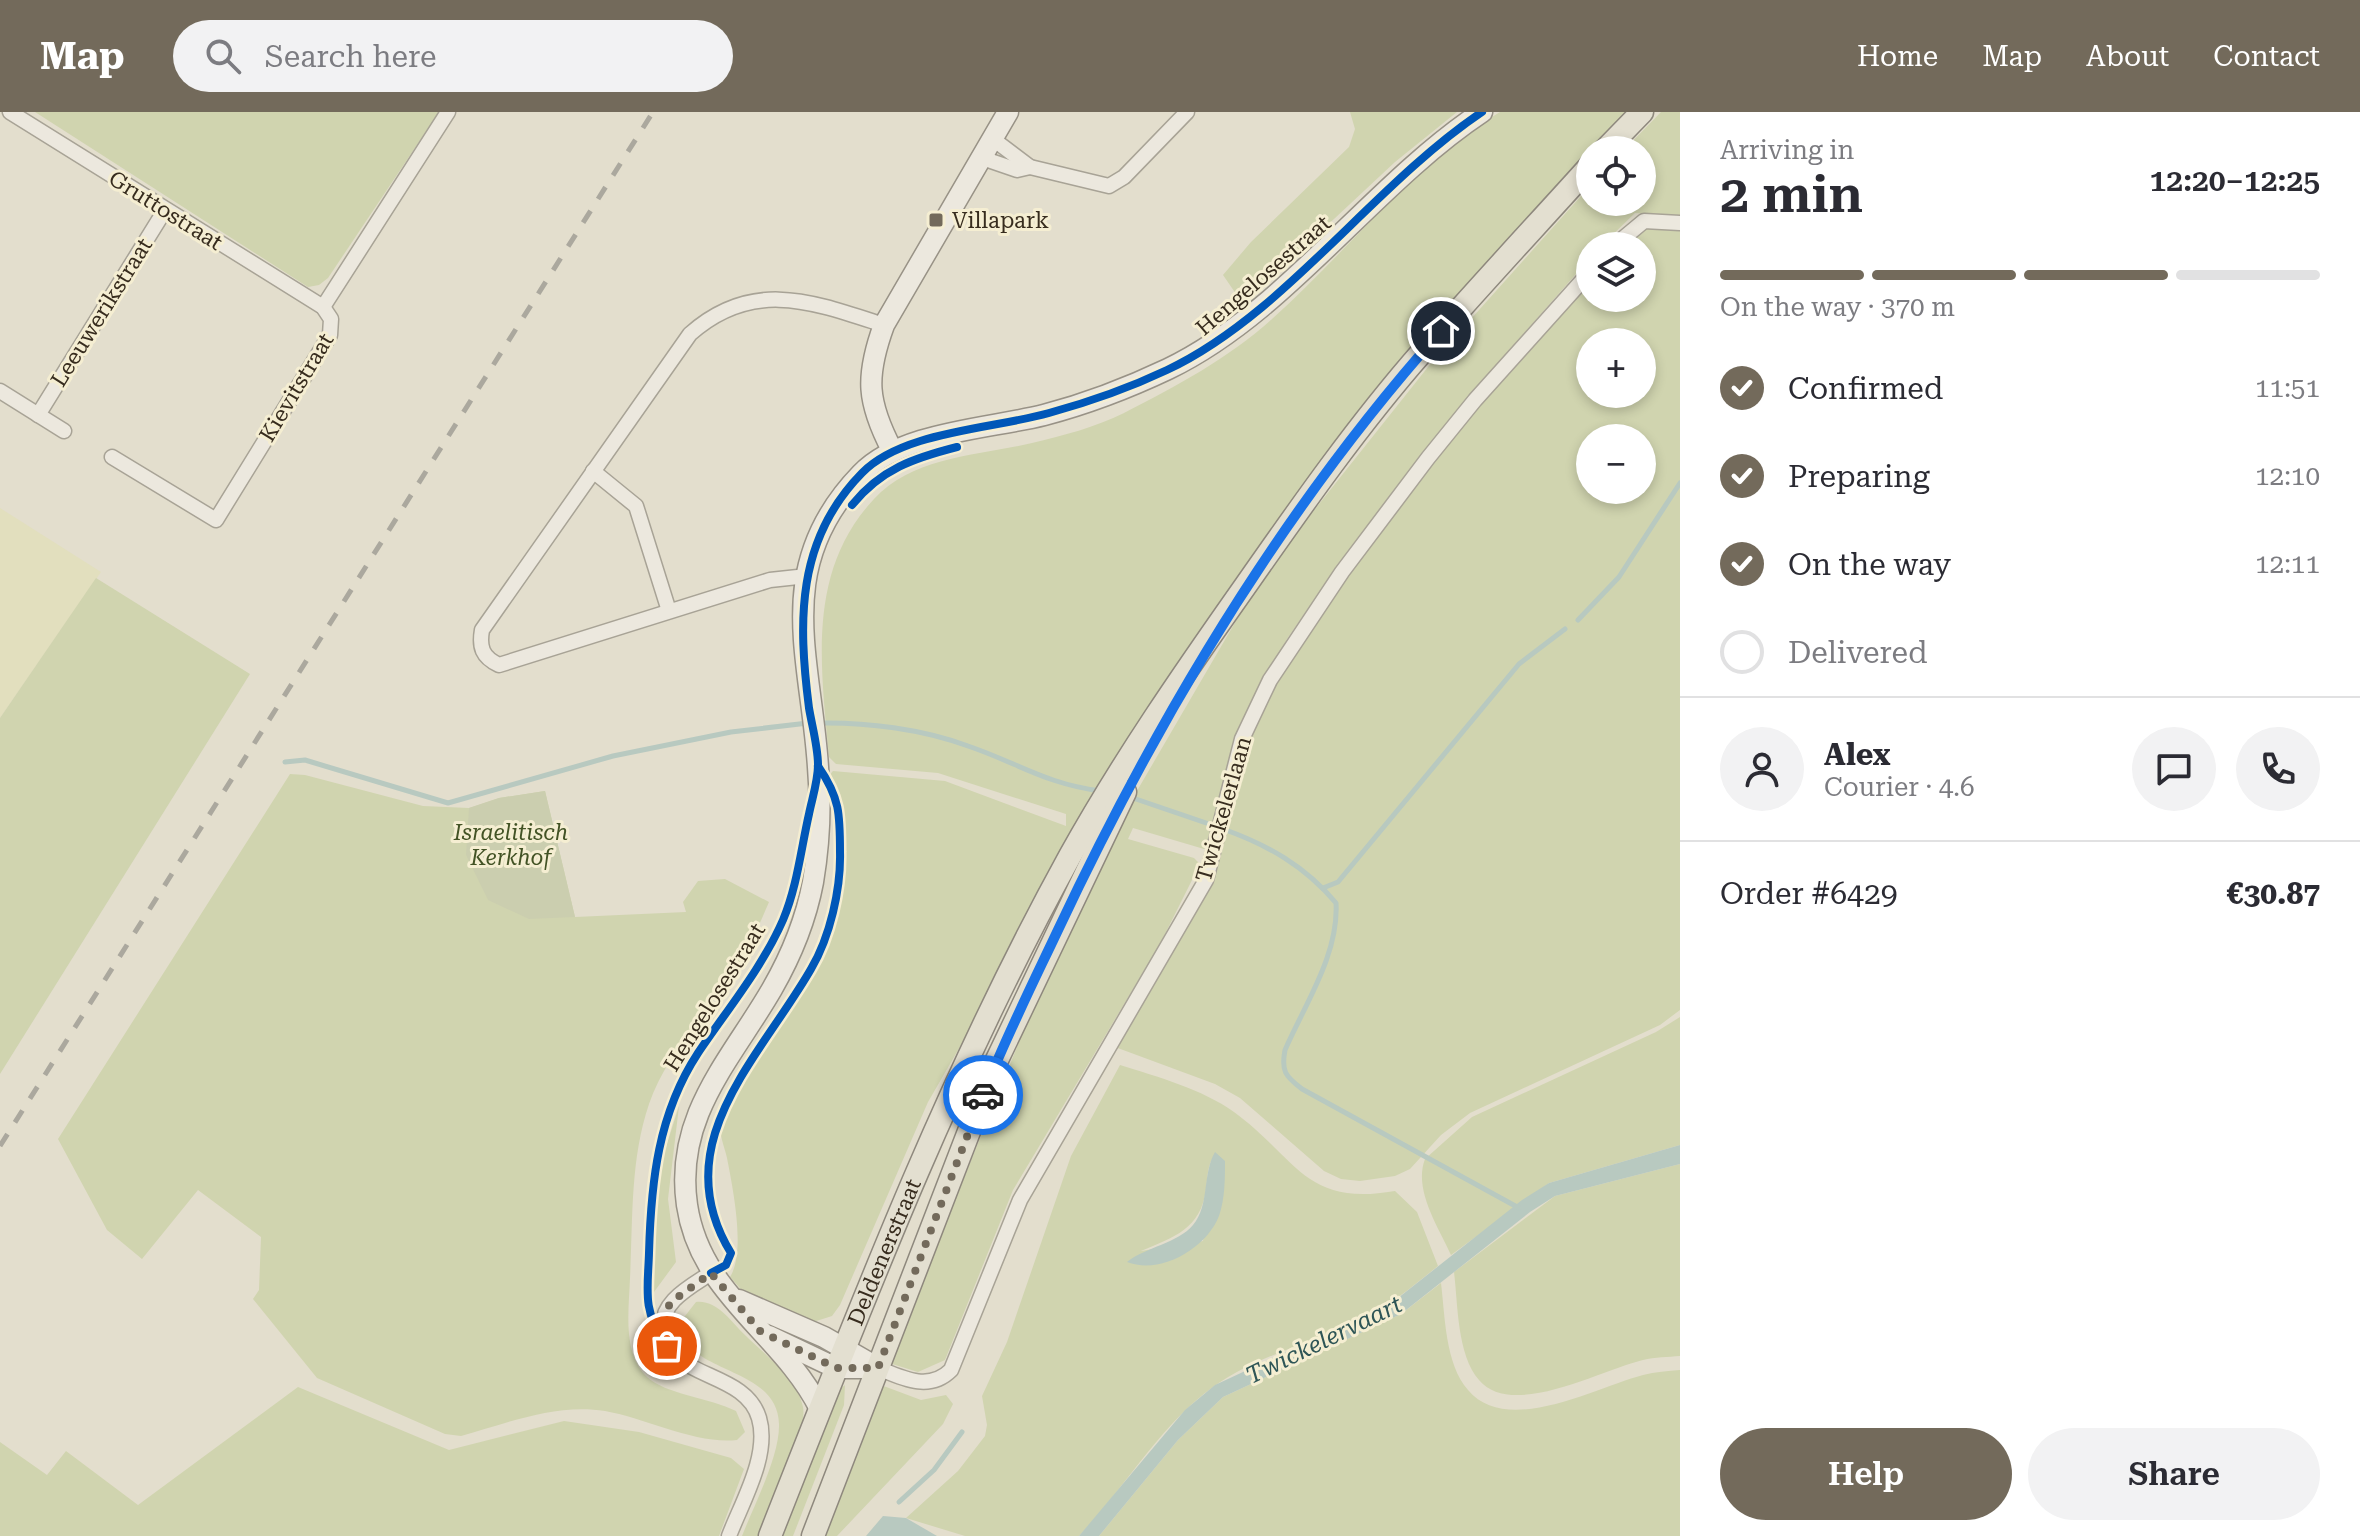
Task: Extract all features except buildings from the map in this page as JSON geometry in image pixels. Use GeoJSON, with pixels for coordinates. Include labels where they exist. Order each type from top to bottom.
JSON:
{"type":"FeatureCollection","features":[{"type":"Feature","properties":{"kind":"main road"},"geometry":{"type":"LineString","coordinates":[[1619,136],[1642,112]]}},
{"type":"Feature","properties":{"kind":"main road"},"geometry":{"type":"LineString","coordinates":[[1260,564],[1420,355],[1576,182]]}},
{"type":"Feature","properties":{"kind":"main road","name":"Deldenerstraat"},"geometry":{"type":"LineString","coordinates":[[770,1536],[930,1140],[1010,971],[1070,856],[1153,716],[1260,564]]}},
{"type":"Feature","properties":{"kind":"main road","name":"Deldenerstraat"},"geometry":{"type":"LineString","coordinates":[[813,1536],[995,1064],[1112,814],[1260,564]]}},
{"type":"Feature","properties":{"kind":"street","name":"Gruttostraat"},"geometry":{"type":"LineString","coordinates":[[10,112],[323,307]]}},
{"type":"Feature","properties":{"kind":"street","name":"Kievitstraat"},"geometry":{"type":"LineString","coordinates":[[112,457],[216,520],[330,335],[331,319],[323,307],[448,112]]}},
{"type":"Feature","properties":{"kind":"street"},"geometry":{"type":"LineString","coordinates":[[892,450],[871,402],[869,381],[872,357],[884,325],[1007,112]]}},
{"type":"Feature","properties":{"kind":"street"},"geometry":{"type":"LineString","coordinates":[[993,139],[1030,167],[1109,186],[1124,177],[1187,112]]}},
{"type":"Feature","properties":{"kind":"street","name":"Hengelosestraat"},"geometry":{"type":"LineString","coordinates":[[820,1409],[809,1387],[711,1273],[696,1242],[687,1205],[685,1171],[689,1134],[712,1079],[772,989],[791,952],[814,878],[818,766],[801,626],[807,576],[821,534],[837,502],[860,474],[892,450],[1083,403],[1140,382],[1197,354],[1257,309],[1415,164],[1482,112]]}},
{"type":"Feature","properties":{"kind":"street"},"geometry":{"type":"LineString","coordinates":[[982,158],[1017,170],[1030,167]]}},
{"type":"Feature","properties":{"kind":"street","name":"Leeuwerikstraat"},"geometry":{"type":"LineString","coordinates":[[38,415],[165,210]]}},
{"type":"Feature","properties":{"kind":"street"},"geometry":{"type":"LineString","coordinates":[[1631,232],[1644,221],[1680,223]]}},
{"type":"Feature","properties":{"kind":"street","name":"Twickelerlaan"},"geometry":{"type":"LineString","coordinates":[[878,1368],[923,1382],[944,1377],[951,1370],[1020,1200],[1206,880],[1242,739],[1270,680],[1342,572],[1428,458],[1475,400],[1576,288]]}},
{"type":"Feature","properties":{"kind":"street"},"geometry":{"type":"LineString","coordinates":[[807,576],[770,580],[499,665],[483,654],[480,644],[482,630],[593,471],[690,334],[707,319],[737,304],[768,299],[807,300],[884,325]]}},
{"type":"Feature","properties":{"kind":"street"},"geometry":{"type":"LineString","coordinates":[[0,391],[64,431]]}},
{"type":"Feature","properties":{"kind":"street"},"geometry":{"type":"LineString","coordinates":[[593,471],[636,506],[669,611]]}},
{"type":"Feature","properties":{"kind":"street"},"geometry":{"type":"LineString","coordinates":[[711,1273],[671,1302],[661,1320],[664,1339],[677,1357],[734,1386],[758,1414],[761,1440],[758,1459],[729,1536]]}},
{"type":"Feature","properties":{"kind":"street","name":"Hengelosestraat"},"geometry":{"type":"LineString","coordinates":[[731,1297],[840,1357]]}},
{"type":"Feature","properties":{"kind":"street","name":"Hengelosestraat"},"geometry":{"type":"LineString","coordinates":[[760,1331],[840,1357]]}},
{"type":"Feature","properties":{"kind":"street"},"geometry":{"type":"LineString","coordinates":[[840,1357],[878,1368]]}},
{"type":"Feature","properties":{"kind":"shaded area"},"geometry":{"type":"Polygon","coordinates":[[[0,508],[101,572],[0,718],[0,508]]]}},
{"type":"Feature","properties":{"kind":"green space"},"geometry":{"type":"Polygon","coordinates":[[[35,112],[439,112],[328,278],[319,285],[308,287],[35,112]]]}},
{"type":"Feature","properties":{"kind":"green space"},"geometry":{"type":"Polygon","coordinates":[[[1350,112],[1457,112],[1395,162],[1243,304],[1223,275],[1251,242],[1349,147],[1355,129],[1350,112]]]}},
{"type":"Feature","properties":{"kind":"green space"},"geometry":{"type":"Polygon","coordinates":[[[1500,112],[1629,112],[1607,136],[1576,136],[1576,170],[1374,390],[1270,530],[1198,636],[928,1102],[840,1305],[832,1316],[810,1323],[746,1295],[730,1277],[737,1252],[737,1220],[720,1127],[739,1086],[812,972],[831,920],[839,865],[839,799],[827,787],[826,779],[833,771],[945,781],[1066,826],[1066,814],[938,773],[836,764],[829,757],[823,689],[823,621],[837,557],[852,527],[874,499],[908,474],[948,460],[1043,440],[1102,423],[1163,393],[1220,359],[1272,319],[1410,183],[1469,133],[1500,112]]]}},
{"type":"Feature","properties":{"kind":"green space"},"geometry":{"type":"Polygon","coordinates":[[[1661,112],[1680,112],[1680,217],[1656,215],[1656,136],[1638,136],[1661,112]]]}},
{"type":"Feature","properties":{"kind":"green space"},"geometry":{"type":"Polygon","coordinates":[[[1576,202],[1576,216],[1632,216],[1615,232],[1576,232],[1576,274],[1462,404],[1326,582],[1287,639],[1262,688],[1210,844],[1204,849],[1133,828],[1128,839],[1194,858],[1200,864],[1160,944],[1013,1190],[945,1360],[918,1372],[889,1363],[1053,958],[1134,796],[1240,614],[1292,538],[1428,367],[1576,202]]]}},
{"type":"Feature","properties":{"kind":"green space"},"geometry":{"type":"Polygon","coordinates":[[[1655,225],[1680,228],[1680,1010],[1660,1025],[1470,1113],[1441,1135],[1410,1169],[1395,1176],[1360,1181],[1341,1179],[1324,1171],[1240,1098],[1215,1084],[1115,1047],[1186,925],[1263,704],[1332,595],[1429,464],[1576,293],[1576,312],[1656,312],[1656,232],[1634,232],[1655,225]]]}},
{"type":"Feature","properties":{"kind":"green space"},"geometry":{"type":"Polygon","coordinates":[[[96,578],[250,674],[0,1074],[0,718],[96,578]]]}},
{"type":"Feature","properties":{"kind":"green space"},"geometry":{"type":"Polygon","coordinates":[[[290,774],[305,775],[423,806],[469,808],[499,798],[545,791],[575,917],[686,912],[683,902],[698,881],[725,879],[769,902],[736,968],[674,1054],[656,1087],[638,1147],[634,1190],[628,1317],[634,1356],[639,1367],[655,1383],[736,1411],[745,1432],[737,1440],[706,1439],[621,1414],[587,1409],[550,1412],[461,1436],[445,1434],[317,1378],[253,1299],[259,1290],[261,1237],[198,1190],[142,1259],[107,1230],[58,1139],[290,774]]]}},
{"type":"Feature","properties":{"kind":"green space","name":"Israelitisch Kerkhof"},"geometry":{"type":"Polygon","coordinates":[[[545,791],[575,917],[529,919],[488,900],[466,855],[469,808],[499,798],[545,791]]]}},
{"type":"Feature","properties":{"kind":"green space"},"geometry":{"type":"Polygon","coordinates":[[[1680,1017],[1680,1145],[1549,1183],[1451,1255],[1425,1196],[1422,1171],[1425,1159],[1472,1117],[1656,1032],[1680,1017]]]}},
{"type":"Feature","properties":{"kind":"green space"},"geometry":{"type":"Polygon","coordinates":[[[1120,1065],[1179,1084],[1221,1104],[1255,1129],[1304,1175],[1321,1185],[1340,1192],[1365,1194],[1395,1191],[1417,1212],[1438,1266],[1373,1313],[1249,1366],[1213,1387],[1176,1420],[1079,1536],[965,1536],[906,1518],[958,1471],[985,1436],[987,1425],[982,1396],[1007,1342],[1071,1156],[1120,1065]],[[1216,1153],[1209,1166],[1203,1203],[1192,1223],[1175,1236],[1141,1251],[1203,1241],[1216,1153]]]}},
{"type":"Feature","properties":{"kind":"green space"},"geometry":{"type":"Polygon","coordinates":[[[679,1106],[668,1199],[676,1262],[654,1292],[656,1178],[679,1106]]]}},
{"type":"Feature","properties":{"kind":"green space"},"geometry":{"type":"Polygon","coordinates":[[[1680,1164],[1680,1356],[1643,1360],[1535,1394],[1513,1395],[1494,1391],[1479,1380],[1462,1343],[1454,1272],[1555,1196],[1680,1164]]]}},
{"type":"Feature","properties":{"kind":"green space"},"geometry":{"type":"Polygon","coordinates":[[[1441,1283],[1447,1339],[1455,1367],[1468,1390],[1485,1403],[1505,1409],[1553,1405],[1643,1375],[1680,1370],[1680,1536],[1099,1536],[1178,1440],[1223,1397],[1401,1314],[1441,1283]]]}},
{"type":"Feature","properties":{"kind":"green space"},"geometry":{"type":"Polygon","coordinates":[[[696,1302],[711,1304],[724,1313],[787,1377],[803,1407],[795,1452],[762,1536],[742,1536],[775,1451],[779,1424],[774,1405],[764,1391],[749,1380],[698,1354],[685,1341],[678,1325],[696,1302]]]}},
{"type":"Feature","properties":{"kind":"green space"},"geometry":{"type":"Polygon","coordinates":[[[845,1385],[844,1405],[793,1536],[778,1536],[839,1390],[845,1385]]]}},
{"type":"Feature","properties":{"kind":"green space"},"geometry":{"type":"Polygon","coordinates":[[[881,1385],[921,1400],[946,1395],[953,1404],[943,1424],[837,1536],[826,1536],[881,1385]]]}},
{"type":"Feature","properties":{"kind":"green space"},"geometry":{"type":"Polygon","coordinates":[[[298,1387],[449,1450],[564,1421],[639,1432],[731,1458],[744,1469],[719,1536],[0,1536],[0,1442],[47,1475],[66,1451],[138,1505],[298,1387]]]}},
{"type":"Feature","properties":{"kind":"water","name":"Twickelervaart"},"geometry":{"type":"Polygon","coordinates":[[[1680,1145],[1680,1164],[1555,1196],[1530,1212],[1401,1314],[1223,1397],[1178,1440],[1099,1536],[1079,1536],[1185,1410],[1215,1385],[1393,1302],[1522,1200],[1549,1183],[1680,1145]]]}},
{"type":"Feature","properties":{"kind":"water"},"geometry":{"type":"Polygon","coordinates":[[[1215,1152],[1225,1161],[1225,1175],[1224,1196],[1213,1228],[1193,1248],[1167,1262],[1140,1265],[1127,1262],[1179,1236],[1193,1225],[1202,1208],[1208,1170],[1215,1152]]]}},
{"type":"Feature","properties":{"kind":"water"},"geometry":{"type":"Polygon","coordinates":[[[883,1516],[906,1518],[937,1536],[866,1536],[883,1516]]]}},
{"type":"Feature","properties":{"kind":"waterway"},"geometry":{"type":"LineString","coordinates":[[1578,620],[1619,577],[1680,483]]}},
{"type":"Feature","properties":{"kind":"waterway"},"geometry":{"type":"LineString","coordinates":[[1323,888],[1338,882],[1519,664],[1565,629]]}},
{"type":"Feature","properties":{"kind":"waterway"},"geometry":{"type":"LineString","coordinates":[[285,762],[305,760],[448,803],[613,756],[731,732],[808,723]]}},
{"type":"Feature","properties":{"kind":"waterway"},"geometry":{"type":"LineString","coordinates":[[818,723],[874,725],[932,735],[1048,778],[1101,791]]}},
{"type":"Feature","properties":{"kind":"waterway"},"geometry":{"type":"LineString","coordinates":[[1130,797],[1215,826]]}},
{"type":"Feature","properties":{"kind":"waterway"},"geometry":{"type":"LineString","coordinates":[[1223,829],[1285,858],[1312,878],[1336,903],[1332,941],[1326,960],[1285,1050],[1284,1068],[1288,1076],[1302,1089],[1519,1208]]}},
{"type":"Feature","properties":{"kind":"waterway"},"geometry":{"type":"LineString","coordinates":[[899,1502],[934,1470],[962,1432]]}},
{"type":"Feature","properties":{"kind":"railway"},"geometry":{"type":"LineString","coordinates":[[0,1146],[653,112]]}},
{"type":"Feature","properties":{"kind":"cycle path"},"geometry":{"type":"LineString","coordinates":[[664,1339],[652,1319],[648,1288],[652,1200],[659,1149],[665,1124],[684,1076],[765,955],[792,894],[818,771],[803,644],[807,583],[813,554],[824,526],[840,499],[862,473],[901,448],[950,433],[1049,413],[1094,399],[1167,370],[1210,346],[1289,284],[1403,176],[1482,112]]}},
{"type":"Feature","properties":{"kind":"cycle path"},"geometry":{"type":"LineString","coordinates":[[852,505],[875,482],[899,467],[957,447]]}},
{"type":"Feature","properties":{"kind":"cycle path"},"geometry":{"type":"LineString","coordinates":[[711,1273],[726,1265],[731,1253],[713,1213],[708,1175],[713,1139],[746,1069],[818,956],[833,912],[840,866],[839,817],[835,797],[818,766]]}},
{"type":"Feature","properties":{"kind":"way so far"},"geometry":{"type":"LineString","coordinates":[[667,1346],[661,1320],[671,1302],[711,1273],[760,1331],[836,1368],[878,1368],[983,1095]]}},
{"type":"Feature","properties":{"kind":"place","name":"Villapark"},"geometry":{"type":"Point","coordinates":[936,220]}},
{"type":"Feature","properties":{"kind":"route"},"geometry":{"type":"LineString","coordinates":[[983,1095],[1112,814],[1165,721],[1260,564],[1353,438],[1441,331]]}}]}
